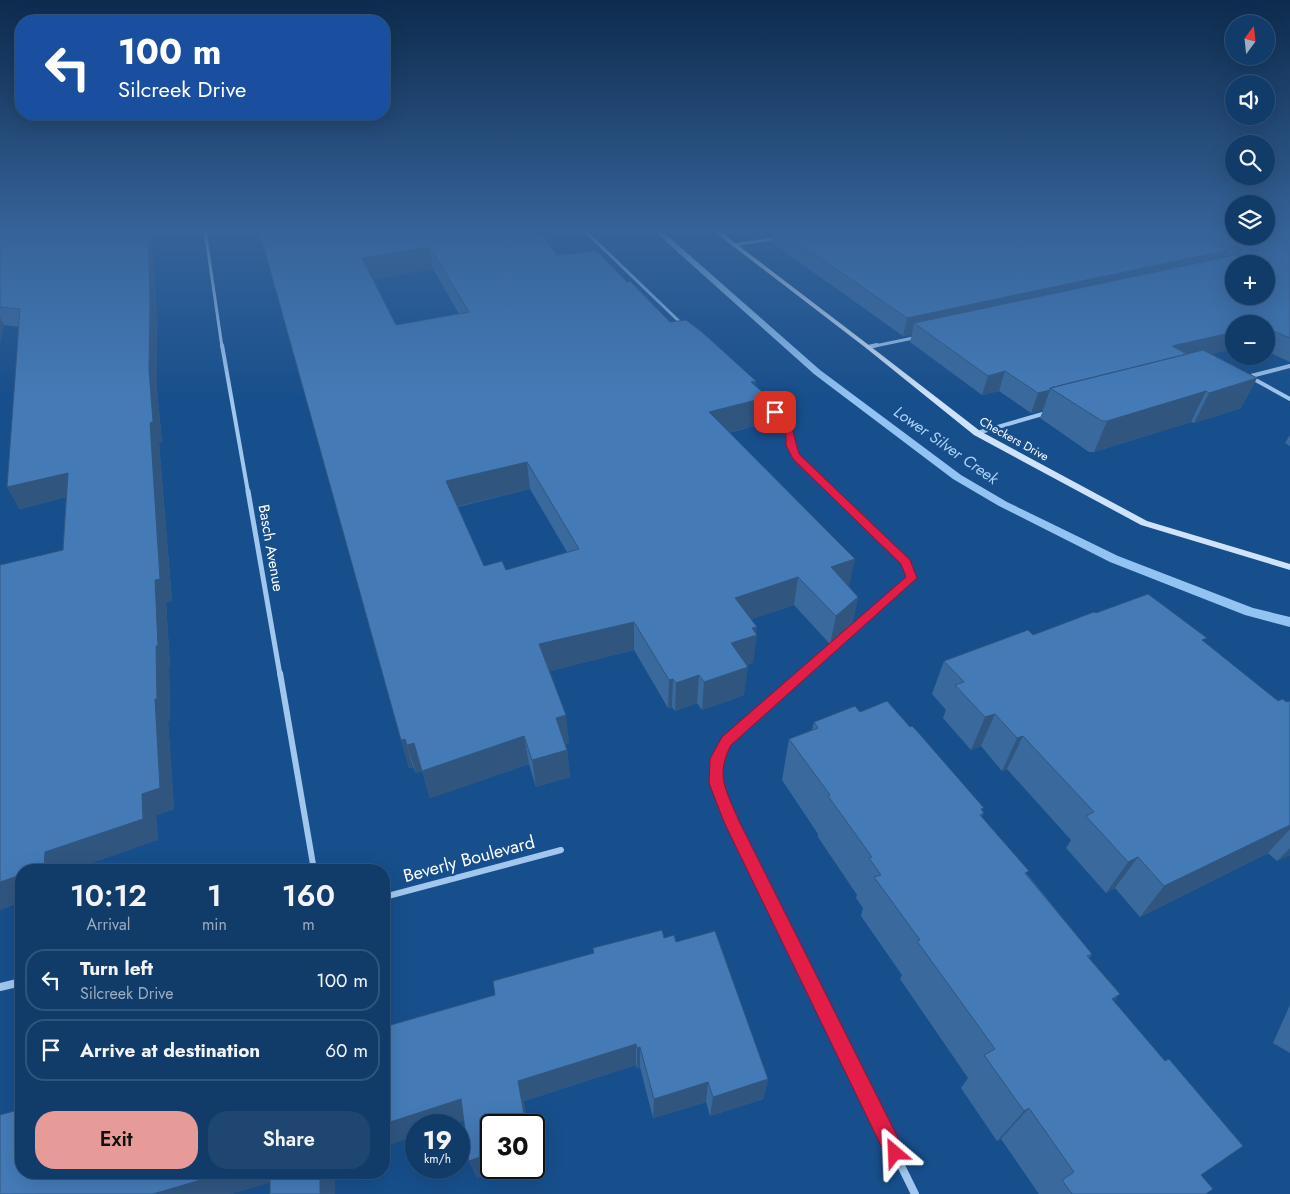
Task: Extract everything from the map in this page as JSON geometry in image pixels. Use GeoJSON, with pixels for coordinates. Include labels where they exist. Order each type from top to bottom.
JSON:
{"type":"FeatureCollection","features":[{"type":"Feature","properties":{"kind":"street","name":"Basch Avenue"},"geometry":{"type":"LineString","coordinates":[[213,286],[313,864]]}},
{"type":"Feature","properties":{"kind":"street"},"geometry":{"type":"LineString","coordinates":[[642,286],[690,331]]}},
{"type":"Feature","properties":{"kind":"street","name":"Checkers Drive"},"geometry":{"type":"LineString","coordinates":[[787,286],[977,433],[1144,522],[1290,567]]}},
{"type":"Feature","properties":{"kind":"street"},"geometry":{"type":"LineString","coordinates":[[868,347],[924,335]]}},
{"type":"Feature","properties":{"kind":"street"},"geometry":{"type":"LineString","coordinates":[[1249,377],[1290,366]]}},
{"type":"Feature","properties":{"kind":"street"},"geometry":{"type":"LineString","coordinates":[[1241,376],[1249,377],[1290,399]]}},
{"type":"Feature","properties":{"kind":"street"},"geometry":{"type":"LineString","coordinates":[[760,396],[786,424],[791,434],[790,445],[796,457],[906,562],[911,578],[727,741],[717,759],[716,783],[732,822],[916,1194]]}},
{"type":"Feature","properties":{"kind":"street"},"geometry":{"type":"LineString","coordinates":[[977,433],[996,426],[1054,411]]}},
{"type":"Feature","properties":{"kind":"street","name":"Beverly Boulevard"},"geometry":{"type":"LineString","coordinates":[[390,895],[561,850]]}},
{"type":"Feature","properties":{"kind":"street"},"geometry":{"type":"LineString","coordinates":[[0,987],[15,983]]}},
{"type":"Feature","properties":{"kind":"building"},"geometry":{"type":"Polygon","coordinates":[[[0,286],[150,286],[149,370],[153,422],[150,423],[160,579],[155,580],[158,646],[156,646],[157,699],[155,699],[160,788],[142,794],[143,819],[45,852],[44,864],[15,864],[15,877],[0,882],[0,565],[63,550],[68,473],[7,487],[20,309],[0,307],[0,286]]]}},
{"type":"Feature","properties":{"kind":"building"},"geometry":{"type":"Polygon","coordinates":[[[275,286],[376,286],[396,325],[469,312],[453,286],[635,286],[670,322],[686,320],[702,332],[756,381],[751,382],[768,397],[709,412],[855,559],[831,567],[858,597],[836,616],[798,577],[735,598],[757,627],[752,628],[757,635],[731,643],[748,667],[704,682],[699,675],[676,683],[673,679],[669,680],[634,622],[539,644],[566,715],[556,718],[567,750],[532,760],[524,736],[422,771],[414,743],[407,745],[405,739],[401,740],[275,286]],[[527,462],[446,481],[484,566],[502,561],[506,570],[579,549],[527,462]]]}},
{"type":"Feature","properties":{"kind":"building"},"geometry":{"type":"Polygon","coordinates":[[[860,286],[1059,286],[907,318],[860,286]]]}},
{"type":"Feature","properties":{"kind":"building"},"geometry":{"type":"Polygon","coordinates":[[[1090,286],[1225,286],[1225,305],[1275,305],[1275,286],[1290,286],[1290,338],[1275,332],[1275,315],[1225,315],[1225,334],[1172,346],[1187,354],[1050,388],[1050,390],[1038,393],[1005,371],[988,376],[914,323],[1090,286]]]}},
{"type":"Feature","properties":{"kind":"building"},"geometry":{"type":"Polygon","coordinates":[[[1203,350],[1225,361],[1225,365],[1232,365],[1257,378],[1209,393],[1206,391],[1107,421],[1102,421],[1050,388],[1203,350]]]}},
{"type":"Feature","properties":{"kind":"building"},"geometry":{"type":"Polygon","coordinates":[[[1148,594],[1207,638],[1202,640],[1278,701],[1283,699],[1286,702],[1290,702],[1290,825],[1164,886],[1138,857],[1128,862],[1086,816],[1094,812],[1023,736],[1017,738],[995,714],[985,717],[955,685],[964,682],[944,661],[1028,630],[1033,635],[1148,594]]]}},
{"type":"Feature","properties":{"kind":"building"},"geometry":{"type":"Polygon","coordinates":[[[887,701],[910,727],[912,726],[916,730],[984,808],[981,809],[984,813],[980,815],[1029,871],[1025,873],[1092,954],[1087,956],[1120,994],[1112,999],[1165,1061],[1169,1059],[1243,1146],[1201,1175],[1213,1189],[1206,1194],[1072,1194],[1062,1180],[1074,1172],[1029,1108],[1024,1111],[984,1055],[995,1049],[917,941],[920,940],[874,877],[881,875],[869,858],[872,857],[789,739],[818,728],[814,722],[855,706],[860,712],[887,701]]]}},
{"type":"Feature","properties":{"kind":"building"},"geometry":{"type":"Polygon","coordinates":[[[662,930],[664,938],[674,935],[676,942],[715,931],[768,1079],[713,1097],[708,1082],[654,1099],[640,1047],[637,1048],[636,1044],[518,1081],[524,1114],[480,1114],[480,1157],[470,1161],[470,1114],[463,1114],[461,1099],[415,1114],[405,1114],[405,1117],[390,1122],[390,1025],[495,995],[493,981],[594,953],[593,948],[662,930]]]}},
{"type":"Feature","properties":{"kind":"building"},"geometry":{"type":"Polygon","coordinates":[[[15,1111],[15,1179],[204,1179],[153,1194],[0,1194],[0,1115],[15,1111]]]}},
{"type":"Feature","properties":{"kind":"building"},"geometry":{"type":"Polygon","coordinates":[[[270,1179],[320,1179],[320,1194],[270,1194],[270,1179]]]}},
{"type":"Feature","properties":{"kind":"waterway","name":"Lower Silver Creek"},"geometry":{"type":"LineString","coordinates":[[719,286],[817,372],[957,477],[1003,504],[1114,559],[1250,612],[1290,622]]}},
{"type":"Feature","properties":{"kind":"route"},"geometry":{"type":"LineString","coordinates":[[775,412],[786,424],[791,434],[790,445],[796,457],[906,562],[911,578],[727,741],[717,759],[716,783],[732,822],[895,1153]]}}]}
